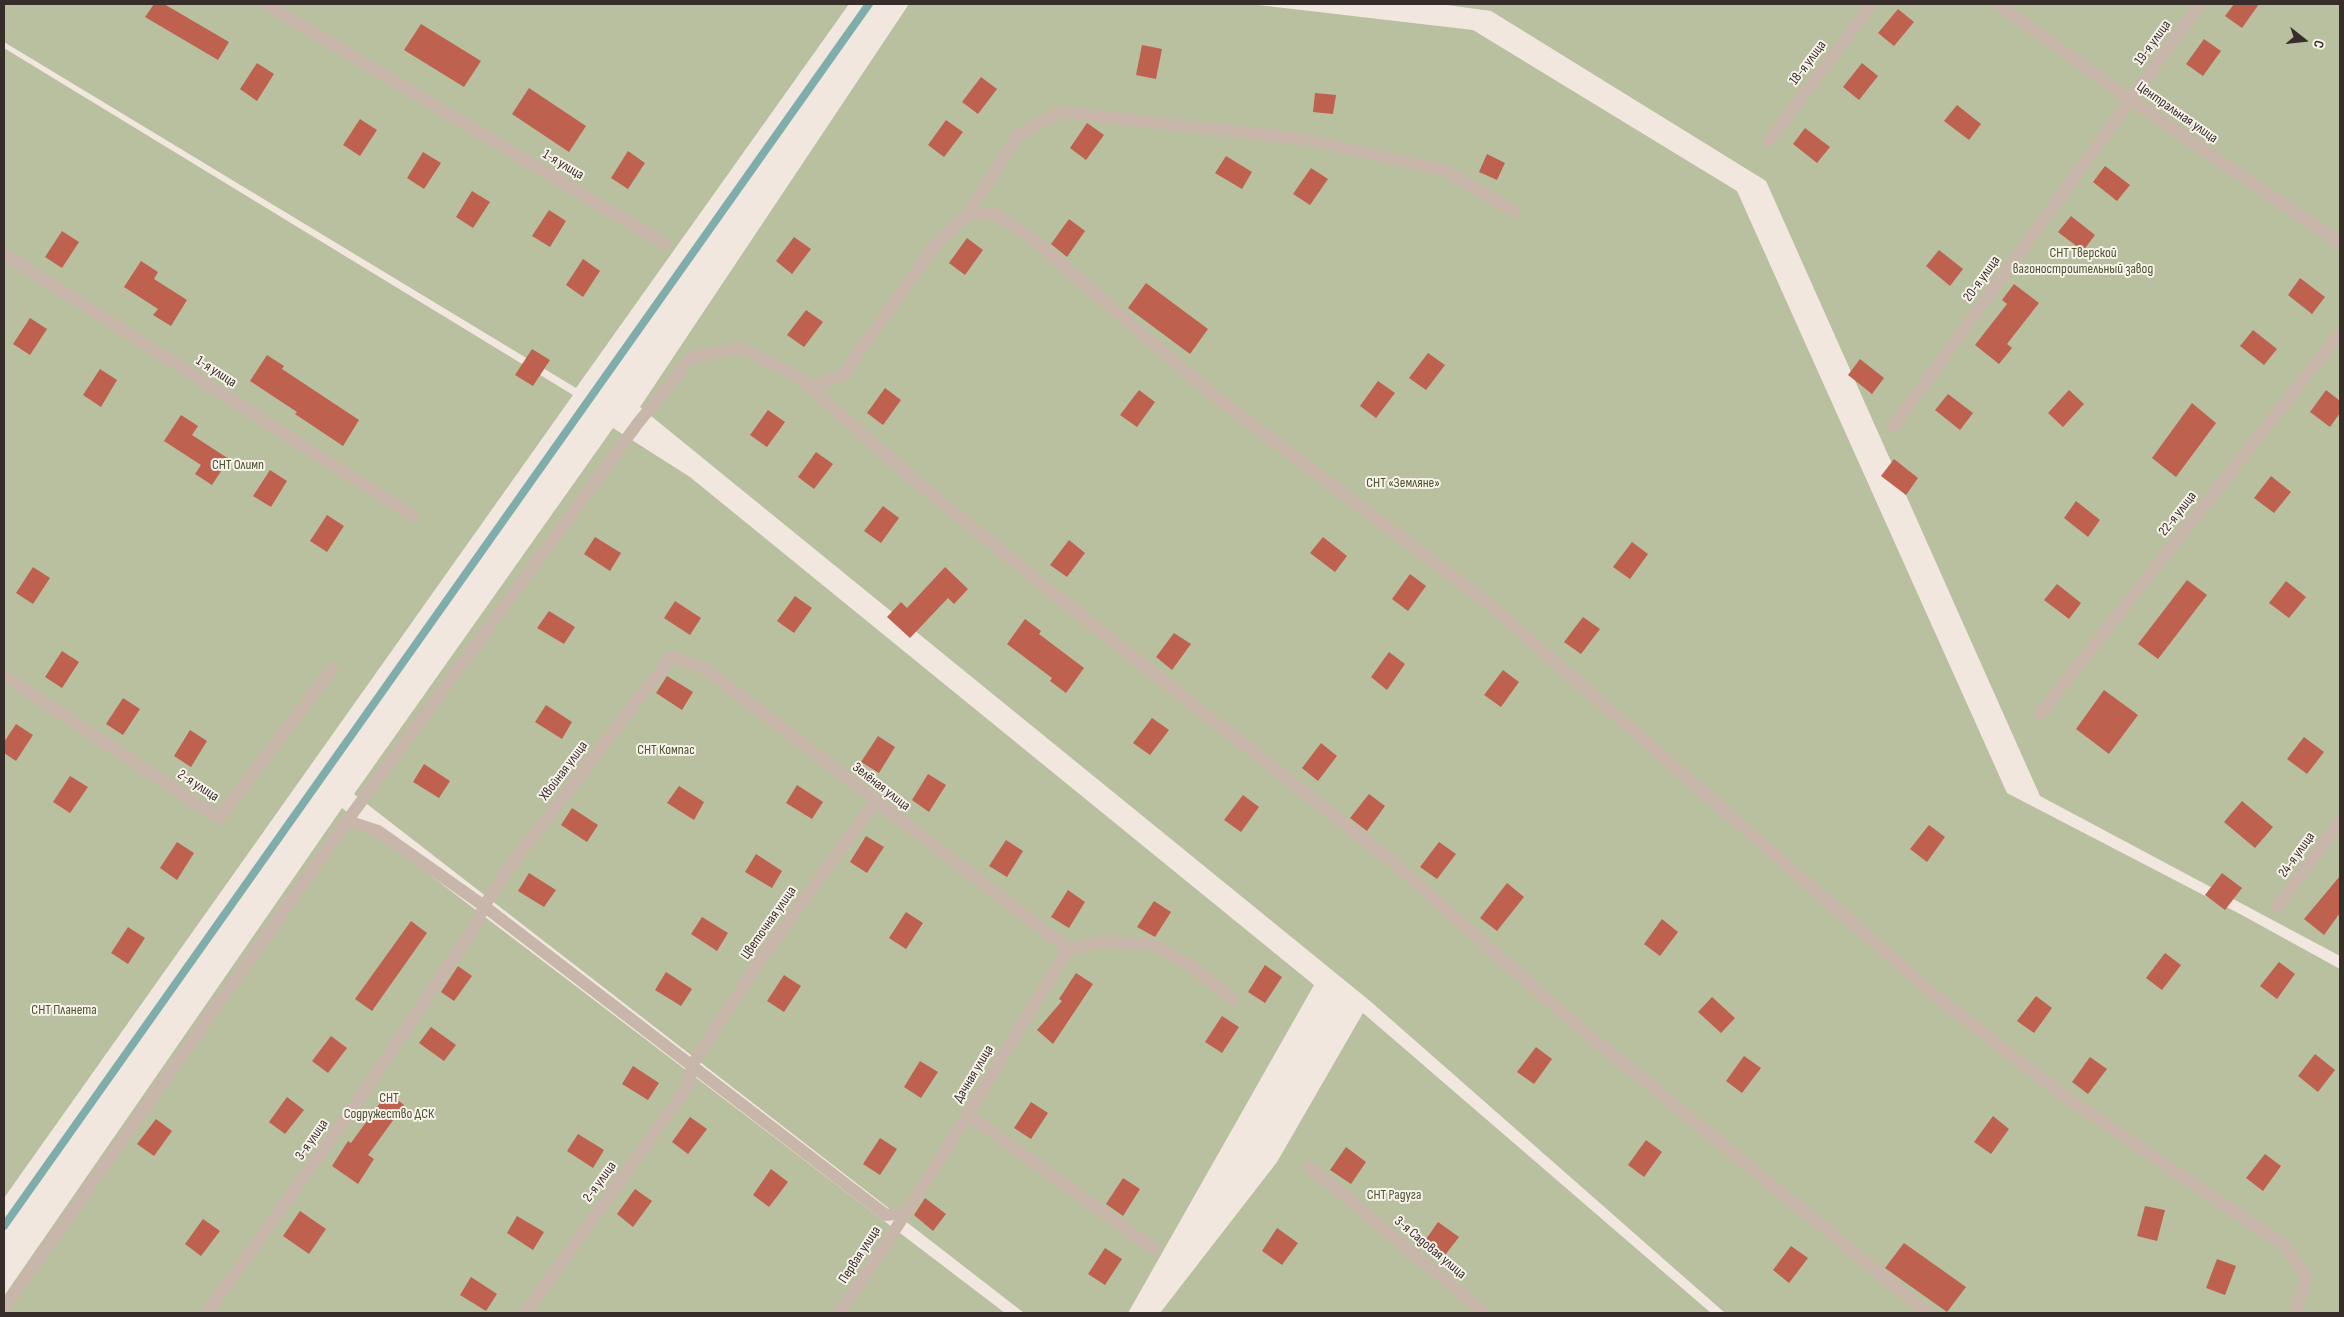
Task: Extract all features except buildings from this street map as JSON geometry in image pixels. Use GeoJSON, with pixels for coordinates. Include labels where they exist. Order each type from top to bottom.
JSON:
{"type":"FeatureCollection","features":[{"type":"Feature","properties":{"kind":"street","name":"1-я улица"},"geometry":{"type":"LineString","coordinates":[[266,4],[665,244]]}},
{"type":"Feature","properties":{"kind":"street","name":"18-я улица"},"geometry":{"type":"LineString","coordinates":[[1769,141],[1872,4]]}},
{"type":"Feature","properties":{"kind":"street","name":"Центральная улица"},"geometry":{"type":"LineString","coordinates":[[1998,4],[2131,100],[2340,243]]}},
{"type":"Feature","properties":{"kind":"street","name":"19-я улица"},"geometry":{"type":"LineString","coordinates":[[2131,100],[2200,4]]}},
{"type":"Feature","properties":{"kind":"street","name":"20-я улица"},"geometry":{"type":"LineString","coordinates":[[1893,427],[2131,100]]}},
{"type":"Feature","properties":{"kind":"street"},"geometry":{"type":"LineString","coordinates":[[809,386],[842,376],[935,245],[966,215],[1018,135],[1060,112],[1303,139],[1428,166],[1447,171],[1515,212]]}},
{"type":"Feature","properties":{"kind":"street"},"geometry":{"type":"LineString","coordinates":[[966,215],[994,213],[1033,239],[1213,395],[1484,600],[1936,996],[2060,1093],[2285,1246],[2306,1276],[2296,1313]]}},
{"type":"Feature","properties":{"kind":"street","name":"1-я улица"},"geometry":{"type":"LineString","coordinates":[[4,254],[413,516]]}},
{"type":"Feature","properties":{"kind":"street","name":"22-я улица"},"geometry":{"type":"LineString","coordinates":[[2040,714],[2340,334]]}},
{"type":"Feature","properties":{"kind":"street"},"geometry":{"type":"LineString","coordinates":[[4,1308],[347,821],[638,423],[692,357],[742,348],[798,377],[920,486],[1114,642],[1394,862],[1567,1017],[1928,1313]]}},
{"type":"Feature","properties":{"kind":"street","name":"Зелёная улица"},"geometry":{"type":"LineString","coordinates":[[671,657],[706,669],[875,802],[1068,949]]}},
{"type":"Feature","properties":{"kind":"street","name":"Хвойная улица"},"geometry":{"type":"LineString","coordinates":[[484,906],[510,866],[671,657]]}},
{"type":"Feature","properties":{"kind":"street","name":"2-я улица"},"geometry":{"type":"LineString","coordinates":[[4,676],[219,818],[332,669]]}},
{"type":"Feature","properties":{"kind":"street","name":"Цветочная улица"},"geometry":{"type":"LineString","coordinates":[[692,1065],[762,957],[875,802]]}},
{"type":"Feature","properties":{"kind":"street"},"geometry":{"type":"LineString","coordinates":[[347,821],[378,831],[484,906],[886,1215],[905,1213]]}},
{"type":"Feature","properties":{"kind":"street","name":"24-я улица"},"geometry":{"type":"LineString","coordinates":[[2277,907],[2340,821]]}},
{"type":"Feature","properties":{"kind":"street","name":"3-я улица"},"geometry":{"type":"LineString","coordinates":[[207,1313],[357,1102],[476,925],[484,906]]}},
{"type":"Feature","properties":{"kind":"street"},"geometry":{"type":"LineString","coordinates":[[1068,949],[1100,942],[1152,944],[1190,965],[1232,999]]}},
{"type":"Feature","properties":{"kind":"street","name":"Дачная улица"},"geometry":{"type":"LineString","coordinates":[[905,1213],[1068,949]]}},
{"type":"Feature","properties":{"kind":"street","name":"2-я улица"},"geometry":{"type":"LineString","coordinates":[[525,1313],[688,1086],[692,1065]]}},
{"type":"Feature","properties":{"kind":"street"},"geometry":{"type":"LineString","coordinates":[[967,1114],[1154,1249]]}},
{"type":"Feature","properties":{"kind":"street","name":"3-я Садовая улица"},"geometry":{"type":"LineString","coordinates":[[1310,1166],[1485,1313]]}},
{"type":"Feature","properties":{"kind":"street","name":"Первая улица"},"geometry":{"type":"LineString","coordinates":[[839,1313],[905,1213]]}},
{"type":"Feature","properties":{"kind":"green space"},"geometry":{"type":"Polygon","coordinates":[[[4,4],[849,4],[576,388],[4,42],[4,4]]]}},
{"type":"Feature","properties":{"kind":"green space","name":"СНТ «Земляне»"},"geometry":{"type":"Polygon","coordinates":[[[909,4],[1250,4],[1473,30],[1737,191],[2007,793],[2240,914],[2340,969],[2340,1313],[1725,1313],[1370,1001],[640,407],[909,4]]]}},
{"type":"Feature","properties":{"kind":"green space","name":"СНТ Тверской вагоностроительный завод"},"geometry":{"type":"Polygon","coordinates":[[[1440,4],[2340,4],[2340,956],[2040,796],[1766,181],[1491,11],[1440,4]]]}},
{"type":"Feature","properties":{"kind":"green space","name":"СНТ Олимп"},"geometry":{"type":"Polygon","coordinates":[[[4,48],[573,395],[4,1198],[4,48]]]}},
{"type":"Feature","properties":{"kind":"green space","name":"СНТ Компас"},"geometry":{"type":"Polygon","coordinates":[[[613,428],[690,477],[1314,985],[1128,1313],[1024,1313],[354,794],[613,428]]]}},
{"type":"Feature","properties":{"kind":"green space","name":"СНТ Содружество ДСК"},"geometry":{"type":"Polygon","coordinates":[[[342,808],[1005,1313],[4,1313],[4,1296],[342,808]]]}},
{"type":"Feature","properties":{"kind":"green space","name":"СНТ Радуга"},"geometry":{"type":"Polygon","coordinates":[[[1363,1013],[1711,1313],[1160,1313],[1277,1162],[1363,1013]]]}},
{"type":"Feature","properties":{"kind":"waterway"},"geometry":{"type":"LineString","coordinates":[[4,1226],[869,4]]}},
{"type":"Feature","properties":{"kind":"park label","name":"СНТ Планета"},"geometry":{"type":"Point","coordinates":[64,1010]}}]}
